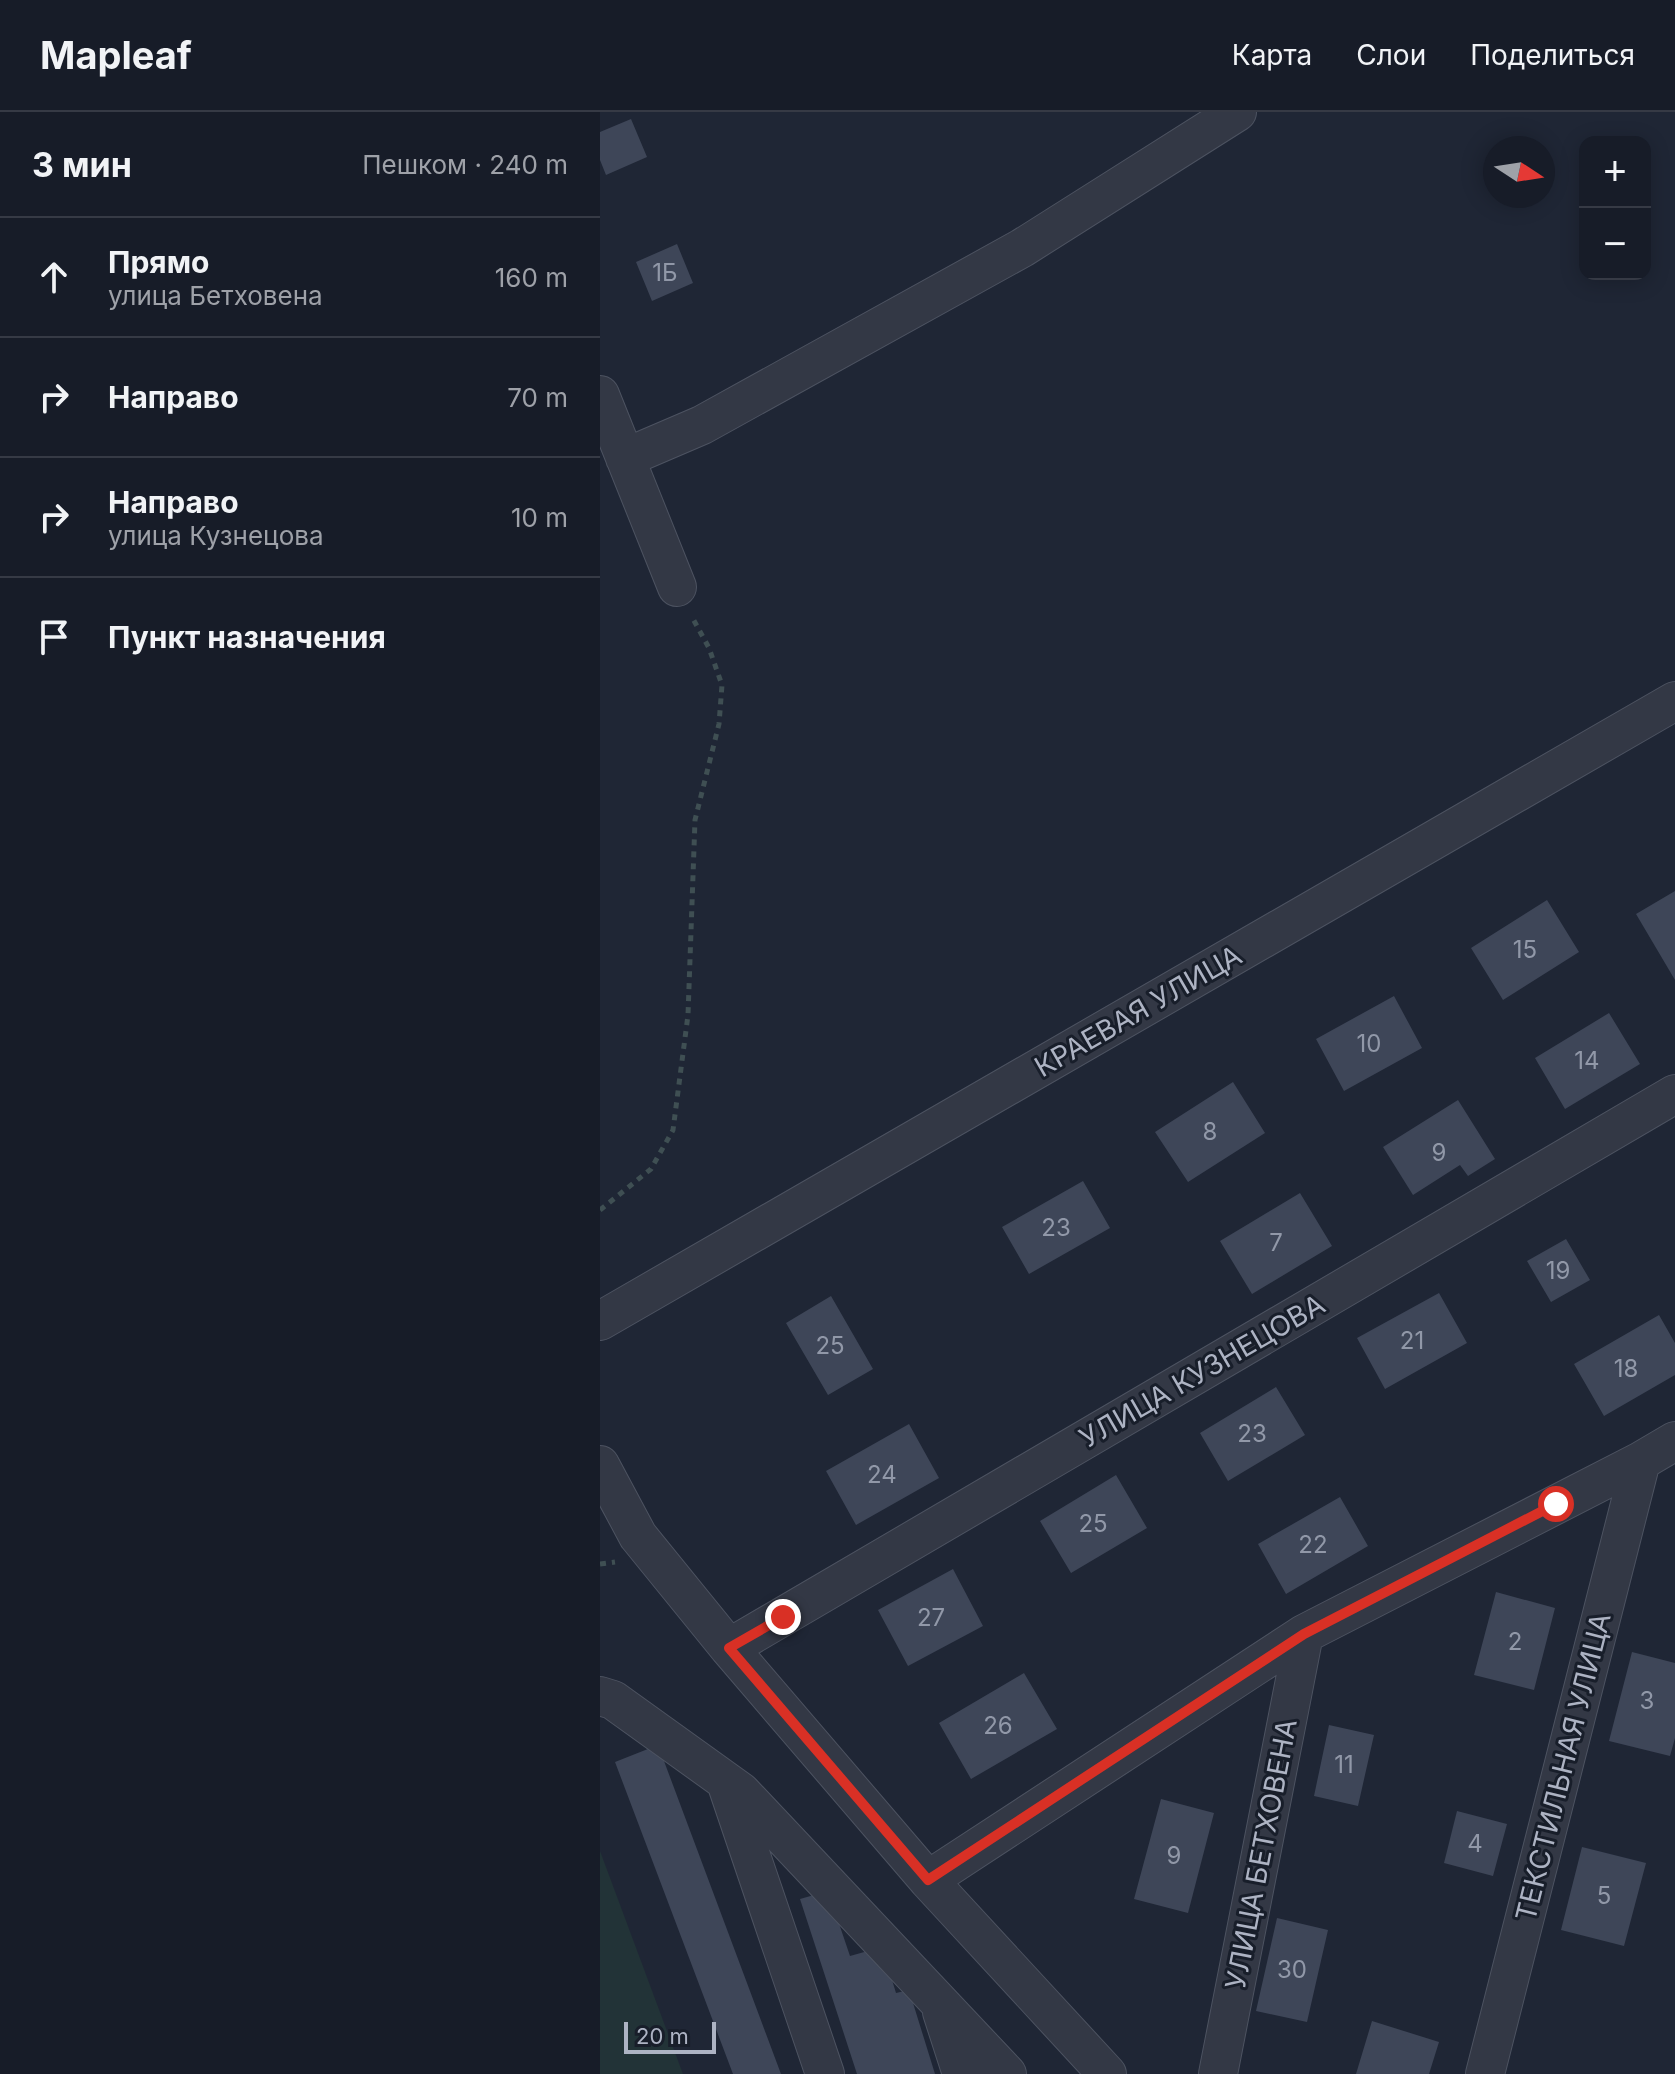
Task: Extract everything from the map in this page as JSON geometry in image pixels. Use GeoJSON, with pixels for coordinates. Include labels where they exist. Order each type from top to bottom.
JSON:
{"type":"FeatureCollection","features":[{"type":"Feature","properties":{"kind":"street"},"geometry":{"type":"LineString","coordinates":[[625,458],[702,425],[1009,256],[1237,112]]}},
{"type":"Feature","properties":{"kind":"street"},"geometry":{"type":"LineString","coordinates":[[600,395],[677,587]]}},
{"type":"Feature","properties":{"kind":"street","name":"КРАЕВАЯ УЛИЦА"},"geometry":{"type":"LineString","coordinates":[[600,1321],[1674,705]]}},
{"type":"Feature","properties":{"kind":"street","name":"УЛИЦА КУЗНЕЦОВА"},"geometry":{"type":"LineString","coordinates":[[729,1648],[1675,1094]]}},
{"type":"Feature","properties":{"kind":"street"},"geometry":{"type":"LineString","coordinates":[[928,1880],[1304,1634],[1675,1441]]}},
{"type":"Feature","properties":{"kind":"street","name":"ТЕКСТИЛЬНАЯ УЛИЦА"},"geometry":{"type":"LineString","coordinates":[[1485,2074],[1641,1461]]}},
{"type":"Feature","properties":{"kind":"street"},"geometry":{"type":"LineString","coordinates":[[600,1465],[638,1536],[729,1648],[928,1880],[1107,2074]]}},
{"type":"Feature","properties":{"kind":"street","name":"УЛИЦА БЕТХОВЕНА"},"geometry":{"type":"LineString","coordinates":[[1218,2074],[1304,1634]]}},
{"type":"Feature","properties":{"kind":"street"},"geometry":{"type":"LineString","coordinates":[[600,1696],[613,1700],[741,1792],[1007,2074]]}},
{"type":"Feature","properties":{"kind":"street"},"geometry":{"type":"LineString","coordinates":[[726,1782],[825,2074]]}},
{"type":"Feature","properties":{"kind":"street"},"geometry":{"type":"LineString","coordinates":[[939,2002],[962,2074]]}},
{"type":"Feature","properties":{"kind":"path"},"geometry":{"type":"LineString","coordinates":[[600,1210],[651,1169],[673,1130],[688,1015],[695,820],[719,724],[722,685],[709,648],[677,587]]}},
{"type":"Feature","properties":{"kind":"shaded area"},"geometry":{"type":"Polygon","coordinates":[[[600,1851],[683,2074],[600,2074],[600,1851]]]}},
{"type":"Feature","properties":{"kind":"building"},"geometry":{"type":"Polygon","coordinates":[[[631,119],[647,157],[606,175],[600,160],[600,132],[631,119]]]}},
{"type":"Feature","properties":{"kind":"building"},"geometry":{"type":"Polygon","coordinates":[[[677,244],[693,283],[652,301],[636,262],[677,244]]]}},
{"type":"Feature","properties":{"kind":"building"},"geometry":{"type":"Polygon","coordinates":[[[1675,891],[1675,980],[1636,914],[1675,891]]]}},
{"type":"Feature","properties":{"kind":"building"},"geometry":{"type":"Polygon","coordinates":[[[1547,900],[1579,952],[1503,1000],[1471,948],[1547,900]]]}},
{"type":"Feature","properties":{"kind":"building"},"geometry":{"type":"Polygon","coordinates":[[[1394,996],[1422,1048],[1344,1091],[1316,1039],[1394,996]]]}},
{"type":"Feature","properties":{"kind":"building"},"geometry":{"type":"Polygon","coordinates":[[[1609,1013],[1640,1064],[1565,1109],[1535,1058],[1609,1013]]]}},
{"type":"Feature","properties":{"kind":"building"},"geometry":{"type":"Polygon","coordinates":[[[1233,1082],[1265,1133],[1188,1182],[1155,1132],[1233,1082]]]}},
{"type":"Feature","properties":{"kind":"building"},"geometry":{"type":"Polygon","coordinates":[[[1458,1100],[1495,1159],[1468,1176],[1460,1165],[1413,1195],[1383,1147],[1458,1100]]]}},
{"type":"Feature","properties":{"kind":"building"},"geometry":{"type":"Polygon","coordinates":[[[1083,1181],[1110,1228],[1029,1274],[1002,1227],[1083,1181]]]}},
{"type":"Feature","properties":{"kind":"building"},"geometry":{"type":"Polygon","coordinates":[[[1300,1193],[1332,1246],[1252,1294],[1220,1241],[1300,1193]]]}},
{"type":"Feature","properties":{"kind":"building"},"geometry":{"type":"Polygon","coordinates":[[[1566,1239],[1590,1280],[1551,1302],[1527,1261],[1566,1239]]]}},
{"type":"Feature","properties":{"kind":"building"},"geometry":{"type":"Polygon","coordinates":[[[1439,1293],[1467,1343],[1385,1389],[1357,1338],[1439,1293]]]}},
{"type":"Feature","properties":{"kind":"building"},"geometry":{"type":"Polygon","coordinates":[[[831,1296],[873,1369],[828,1395],[786,1323],[831,1296]]]}},
{"type":"Feature","properties":{"kind":"building"},"geometry":{"type":"Polygon","coordinates":[[[1659,1315],[1675,1343],[1675,1375],[1604,1416],[1574,1364],[1659,1315]]]}},
{"type":"Feature","properties":{"kind":"building"},"geometry":{"type":"Polygon","coordinates":[[[1276,1387],[1305,1435],[1228,1481],[1200,1433],[1276,1387]]]}},
{"type":"Feature","properties":{"kind":"building"},"geometry":{"type":"Polygon","coordinates":[[[909,1424],[939,1478],[856,1525],[826,1471],[909,1424]]]}},
{"type":"Feature","properties":{"kind":"building"},"geometry":{"type":"Polygon","coordinates":[[[1116,1475],[1147,1528],[1071,1573],[1040,1521],[1116,1475]]]}},
{"type":"Feature","properties":{"kind":"building"},"geometry":{"type":"Polygon","coordinates":[[[1340,1497],[1368,1546],[1286,1594],[1258,1544],[1340,1497]]]}},
{"type":"Feature","properties":{"kind":"building"},"geometry":{"type":"Polygon","coordinates":[[[953,1569],[983,1626],[908,1666],[878,1610],[953,1569]]]}},
{"type":"Feature","properties":{"kind":"building"},"geometry":{"type":"Polygon","coordinates":[[[1496,1592],[1555,1608],[1534,1690],[1474,1675],[1496,1592]]]}},
{"type":"Feature","properties":{"kind":"building"},"geometry":{"type":"Polygon","coordinates":[[[1632,1652],[1675,1663],[1675,1738],[1670,1756],[1609,1741],[1632,1652]]]}},
{"type":"Feature","properties":{"kind":"building"},"geometry":{"type":"Polygon","coordinates":[[[1024,1673],[1057,1729],[971,1779],[939,1723],[1024,1673]]]}},
{"type":"Feature","properties":{"kind":"building"},"geometry":{"type":"Polygon","coordinates":[[[1329,1725],[1374,1735],[1358,1806],[1314,1796],[1329,1725]]]}},
{"type":"Feature","properties":{"kind":"building"},"geometry":{"type":"Polygon","coordinates":[[[658,1745],[781,2074],[733,2074],[615,1762],[658,1745]]]}},
{"type":"Feature","properties":{"kind":"building"},"geometry":{"type":"Polygon","coordinates":[[[1161,1799],[1214,1813],[1188,1913],[1134,1899],[1161,1799]]]}},
{"type":"Feature","properties":{"kind":"building"},"geometry":{"type":"Polygon","coordinates":[[[1457,1811],[1507,1824],[1493,1876],[1444,1863],[1457,1811]]]}},
{"type":"Feature","properties":{"kind":"building"},"geometry":{"type":"Polygon","coordinates":[[[1582,1847],[1646,1863],[1624,1946],[1561,1930],[1582,1847]]]}},
{"type":"Feature","properties":{"kind":"building"},"geometry":{"type":"Polygon","coordinates":[[[828,1891],[850,1956],[882,1947],[896,1993],[909,1990],[935,2074],[857,2074],[800,1899],[828,1891]]]}},
{"type":"Feature","properties":{"kind":"building"},"geometry":{"type":"Polygon","coordinates":[[[1277,1918],[1328,1930],[1307,2022],[1256,2011],[1277,1918]]]}},
{"type":"Feature","properties":{"kind":"building"},"geometry":{"type":"Polygon","coordinates":[[[1372,2021],[1439,2042],[1429,2074],[1356,2074],[1372,2021]]]}},
{"type":"Feature","properties":{"kind":"route"},"geometry":{"type":"LineString","coordinates":[[783,1617],[729,1648],[928,1880],[1304,1634],[1556,1504]]}}]}
